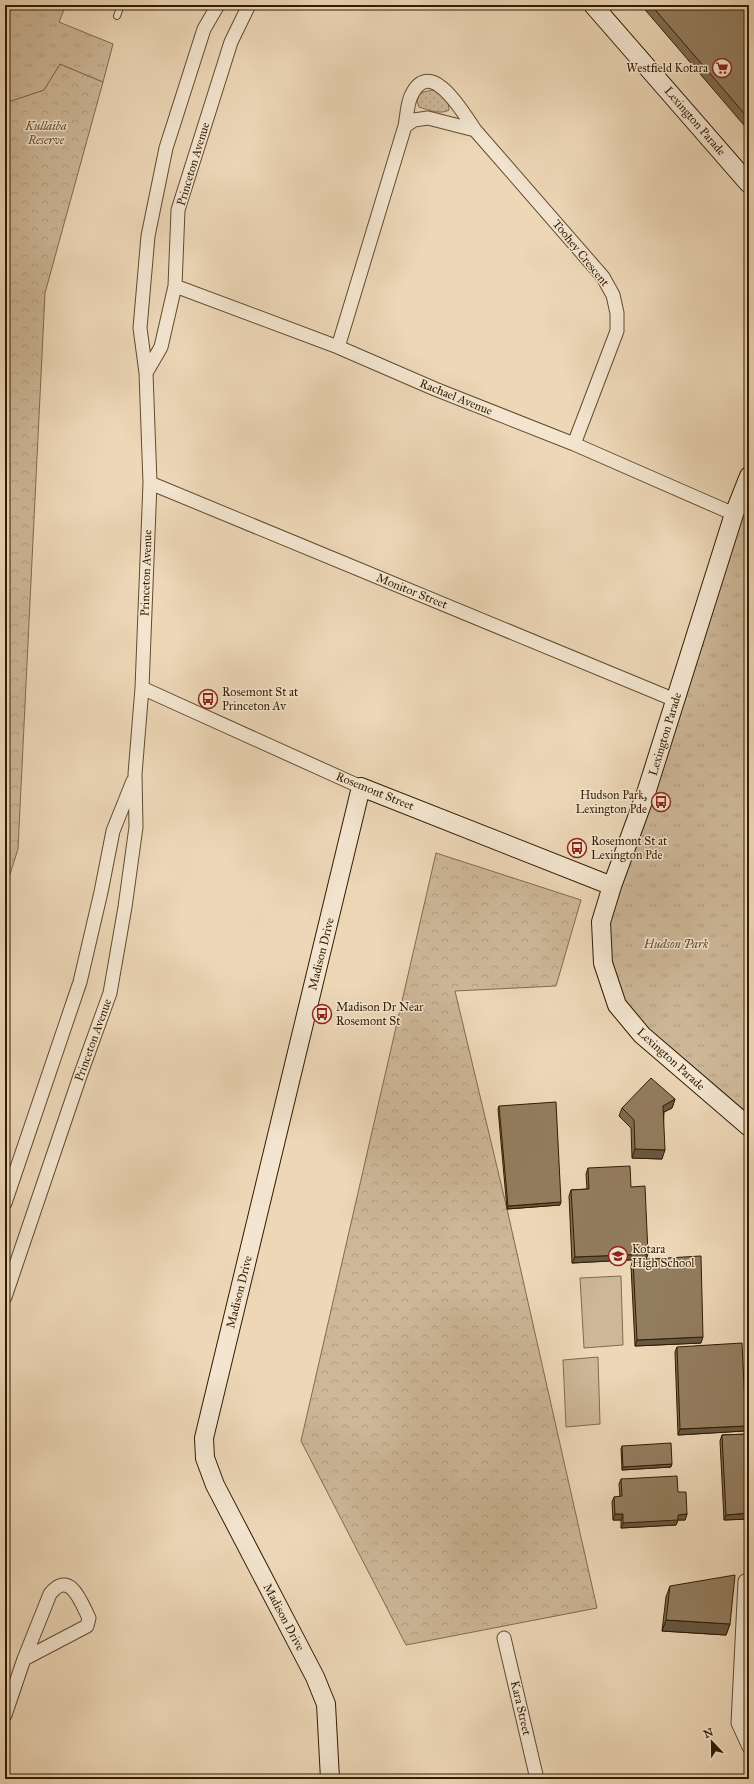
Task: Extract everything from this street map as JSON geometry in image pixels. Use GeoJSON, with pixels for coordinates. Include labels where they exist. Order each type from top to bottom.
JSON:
{"type":"FeatureCollection","features":[{"type":"Feature","properties":{"kind":"main road","name":"Lexington Parade"},"geometry":{"type":"LineString","coordinates":[[593,5],[749,184]]}},
{"type":"Feature","properties":{"kind":"main road","name":"Lexington Parade"},"geometry":{"type":"LineString","coordinates":[[749,476],[734,514],[646,793],[612,886],[601,922],[603,963],[617,1005],[642,1035],[749,1127]]}},
{"type":"Feature","properties":{"kind":"main road","name":"Rosemont Street"},"geometry":{"type":"LineString","coordinates":[[361,787],[612,886]]}},
{"type":"Feature","properties":{"kind":"main road","name":"Madison Drive"},"geometry":{"type":"LineString","coordinates":[[330,1779],[326,1704],[311,1670],[215,1485],[205,1458],[204,1438],[361,787]]}},
{"type":"Feature","properties":{"kind":"street","name":"Princeton Avenue"},"geometry":{"type":"LineString","coordinates":[[5,1297],[80,1076],[110,993],[125,907],[136,827],[135,774],[142,688],[150,483],[146,373],[140,328],[148,236],[166,148],[204,29],[218,5]]}},
{"type":"Feature","properties":{"kind":"street","name":"Princeton Avenue"},"geometry":{"type":"LineString","coordinates":[[146,373],[161,347],[175,286],[178,210],[231,42],[249,5]]}},
{"type":"Feature","properties":{"kind":"street","name":"Toohey Crescent"},"geometry":{"type":"LineString","coordinates":[[338,347],[405,126],[410,97],[415,88],[422,83],[430,81],[438,83],[475,130],[603,277],[613,295],[617,313],[617,331],[574,444]]}},
{"type":"Feature","properties":{"kind":"street"},"geometry":{"type":"LineString","coordinates":[[405,126],[414,120],[428,118],[475,130]]}},
{"type":"Feature","properties":{"kind":"street","name":"Rachael Avenue"},"geometry":{"type":"LineString","coordinates":[[175,286],[338,347],[435,389],[574,444],[734,514]]}},
{"type":"Feature","properties":{"kind":"street","name":"Monitor Street"},"geometry":{"type":"LineString","coordinates":[[150,483],[675,700]]}},
{"type":"Feature","properties":{"kind":"street","name":"Rosemont Street"},"geometry":{"type":"LineString","coordinates":[[142,688],[361,787]]}},
{"type":"Feature","properties":{"kind":"street","name":"Princeton Avenue"},"geometry":{"type":"LineString","coordinates":[[5,1203],[80,982],[101,892],[113,831],[135,774]]}},
{"type":"Feature","properties":{"kind":"street"},"geometry":{"type":"LineString","coordinates":[[745,1581],[738,1724],[749,1746]]}},
{"type":"Feature","properties":{"kind":"street"},"geometry":{"type":"LineString","coordinates":[[5,1715],[24,1659],[50,1594],[54,1589],[60,1586],[70,1586],[74,1590],[89,1618],[87,1626],[24,1659]]}},
{"type":"Feature","properties":{"kind":"street","name":"Kara Street"},"geometry":{"type":"LineString","coordinates":[[504,1638],[537,1779]]}},
{"type":"Feature","properties":{"kind":"lane"},"geometry":{"type":"LineString","coordinates":[[117,16],[121,5]]}},
{"type":"Feature","properties":{"kind":"green space"},"geometry":{"type":"Polygon","coordinates":[[[5,5],[66,5],[59,22],[113,44],[103,82],[60,64],[44,90],[5,103],[5,5]]]}},
{"type":"Feature","properties":{"kind":"green space","name":"Kullaiba Reserve"},"geometry":{"type":"Polygon","coordinates":[[[60,64],[103,82],[45,293],[18,849],[5,890],[5,103],[44,90],[60,64]]]}},
{"type":"Feature","properties":{"kind":"green space"},"geometry":{"type":"Polygon","coordinates":[[[432,90],[438,92],[448,101],[449,110],[438,112],[419,107],[417,101],[420,93],[432,90]]]}},
{"type":"Feature","properties":{"kind":"green space","name":"Hudson Park"},"geometry":{"type":"Polygon","coordinates":[[[749,480],[749,1125],[617,1005],[603,963],[612,886],[749,480]]]}},
{"type":"Feature","properties":{"kind":"green space"},"geometry":{"type":"Polygon","coordinates":[[[436,853],[581,900],[556,986],[455,991],[507,1209],[597,1608],[406,1645],[301,1441],[436,853]]]}},
{"type":"Feature","properties":{"kind":"green space"},"geometry":{"type":"Polygon","coordinates":[[[621,1276],[623,1345],[584,1348],[580,1278],[621,1276]]]}},
{"type":"Feature","properties":{"kind":"green space"},"geometry":{"type":"Polygon","coordinates":[[[598,1357],[600,1424],[566,1427],[563,1360],[598,1357]]]}},
{"type":"Feature","properties":{"kind":"building","name":"Westfield Kotara"},"geometry":{"type":"Polygon","coordinates":[[[651,5],[749,5],[749,119],[651,5]]]}},
{"type":"Feature","properties":{"kind":"building"},"geometry":{"type":"Polygon","coordinates":[[[651,1078],[675,1099],[663,1106],[665,1150],[635,1149],[634,1120],[622,1108],[651,1078]]]}},
{"type":"Feature","properties":{"kind":"building"},"geometry":{"type":"Polygon","coordinates":[[[556,1102],[561,1202],[508,1206],[499,1106],[556,1102]]]}},
{"type":"Feature","properties":{"kind":"building"},"geometry":{"type":"Polygon","coordinates":[[[630,1166],[631,1187],[645,1186],[648,1254],[575,1257],[571,1190],[589,1189],[588,1168],[630,1166]]]}},
{"type":"Feature","properties":{"kind":"building"},"geometry":{"type":"Polygon","coordinates":[[[701,1256],[703,1337],[637,1340],[633,1260],[701,1256]]]}},
{"type":"Feature","properties":{"kind":"building"},"geometry":{"type":"Polygon","coordinates":[[[742,1343],[746,1426],[680,1429],[677,1347],[742,1343]]]}},
{"type":"Feature","properties":{"kind":"building"},"geometry":{"type":"Polygon","coordinates":[[[749,1434],[749,1513],[726,1515],[722,1435],[749,1434]]]}},
{"type":"Feature","properties":{"kind":"building"},"geometry":{"type":"Polygon","coordinates":[[[671,1443],[672,1464],[623,1467],[622,1446],[671,1443]]]}},
{"type":"Feature","properties":{"kind":"building"},"geometry":{"type":"Polygon","coordinates":[[[677,1476],[678,1492],[686,1492],[687,1514],[678,1515],[678,1520],[623,1523],[623,1514],[615,1514],[614,1497],[622,1496],[621,1479],[677,1476]]]}},
{"type":"Feature","properties":{"kind":"building"},"geometry":{"type":"Polygon","coordinates":[[[735,1575],[730,1624],[666,1620],[670,1586],[735,1575]]]}},
{"type":"Feature","properties":{"kind":"place","name":"Westfield Kotara"},"geometry":{"type":"Point","coordinates":[722,68]}},
{"type":"Feature","properties":{"kind":"place","name":"Rosemont St at Princeton Av"},"geometry":{"type":"Point","coordinates":[208,699]}},
{"type":"Feature","properties":{"kind":"place","name":"Hudson Park, Lexington Pde"},"geometry":{"type":"Point","coordinates":[661,802]}},
{"type":"Feature","properties":{"kind":"place","name":"Rosemont St at Lexington Pde"},"geometry":{"type":"Point","coordinates":[577,848]}},
{"type":"Feature","properties":{"kind":"place","name":"Madison Dr Near Rosemont St"},"geometry":{"type":"Point","coordinates":[322,1014]}},
{"type":"Feature","properties":{"kind":"place","name":"Kotara High School"},"geometry":{"type":"Point","coordinates":[618,1256]}}]}
